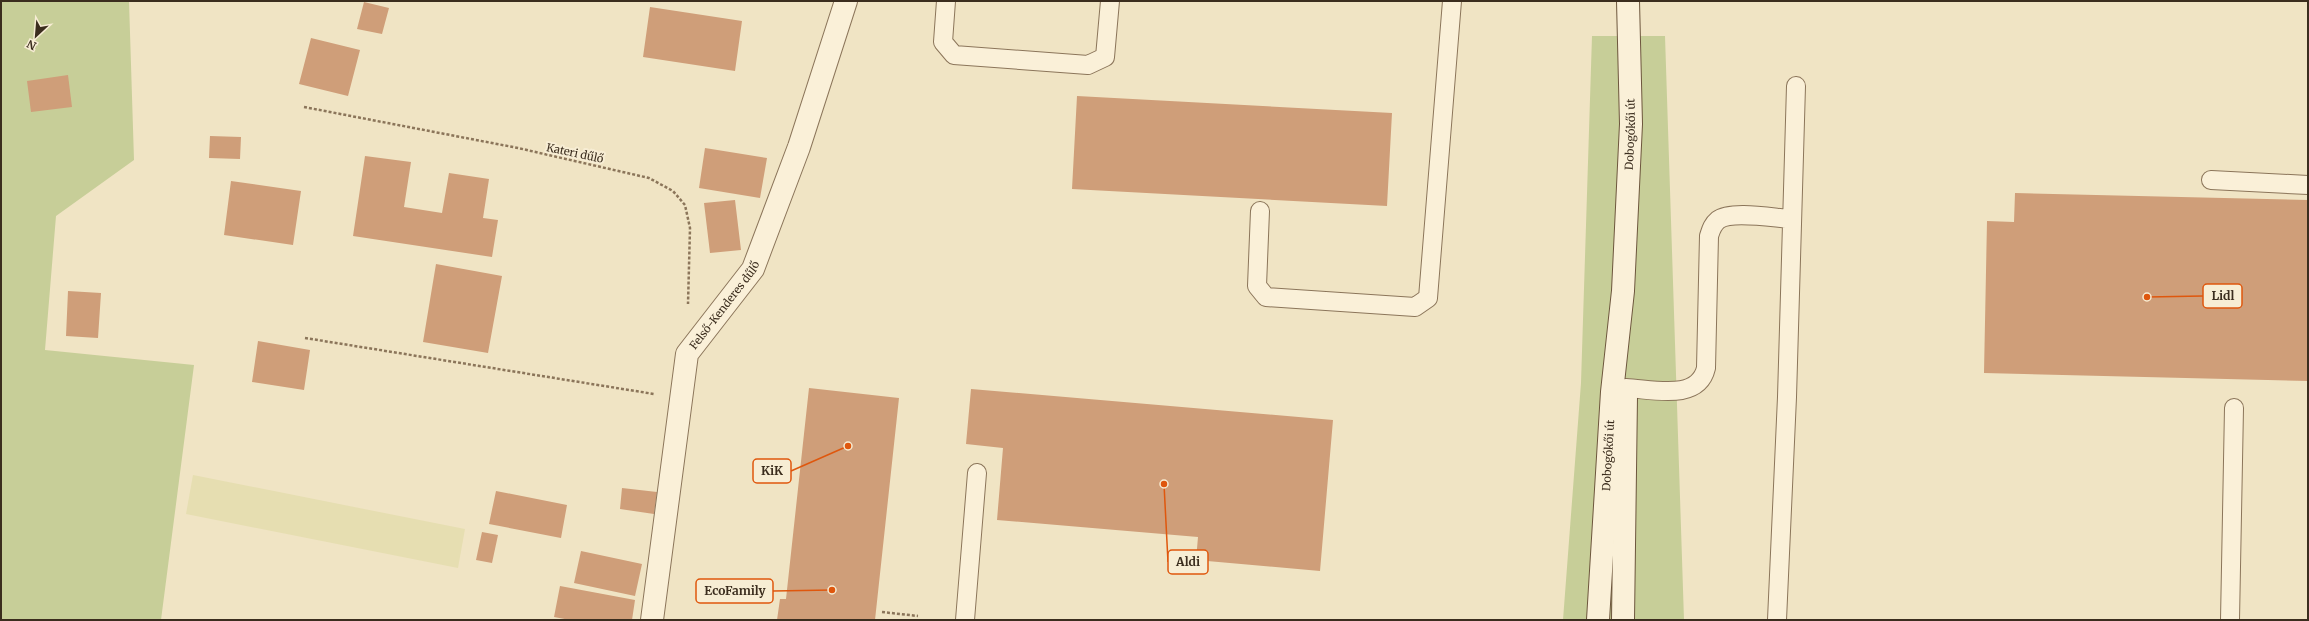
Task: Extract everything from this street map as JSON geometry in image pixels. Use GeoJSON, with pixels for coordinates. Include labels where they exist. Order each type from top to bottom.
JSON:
{"type":"FeatureCollection","features":[{"type":"Feature","properties":{"kind":"main road","name":"Felső-Kenderes dűlő"},"geometry":{"type":"LineString","coordinates":[[652,620],[687,354],[753,269],[799,147],[846,1]]}},
{"type":"Feature","properties":{"kind":"main road","name":"Dobogókői út"},"geometry":{"type":"LineString","coordinates":[[1598,620],[1612,392],[1623,291],[1631,124],[1628,1]]}},
{"type":"Feature","properties":{"kind":"main road","name":"Dobogókői út"},"geometry":{"type":"LineString","coordinates":[[1623,291],[1626,388],[1623,620]]}},
{"type":"Feature","properties":{"kind":"lane"},"geometry":{"type":"LineString","coordinates":[[946,1],[943,42],[954,55],[1088,65],[1105,56],[1110,1]]}},
{"type":"Feature","properties":{"kind":"lane"},"geometry":{"type":"LineString","coordinates":[[1260,211],[1257,286],[1266,297],[1415,307],[1428,298],[1452,1]]}},
{"type":"Feature","properties":{"kind":"lane"},"geometry":{"type":"LineString","coordinates":[[1777,620],[1796,86]]}},
{"type":"Feature","properties":{"kind":"lane"},"geometry":{"type":"LineString","coordinates":[[2211,180],[2308,185]]}},
{"type":"Feature","properties":{"kind":"lane"},"geometry":{"type":"LineString","coordinates":[[1626,388],[1680,391],[1698,384],[1704,378],[1706,368],[1709,236],[1712,227],[1718,220],[1735,215],[1792,220]]}},
{"type":"Feature","properties":{"kind":"lane"},"geometry":{"type":"LineString","coordinates":[[2230,620],[2234,408]]}},
{"type":"Feature","properties":{"kind":"lane"},"geometry":{"type":"LineString","coordinates":[[965,620],[977,474]]}},
{"type":"Feature","properties":{"kind":"path","name":"Kateri dűlő"},"geometry":{"type":"LineString","coordinates":[[304,106],[518,148],[649,178],[673,191],[686,205],[690,228],[688,307]]}},
{"type":"Feature","properties":{"kind":"path"},"geometry":{"type":"LineString","coordinates":[[305,338],[680,399]]}},
{"type":"Feature","properties":{"kind":"path"},"geometry":{"type":"LineString","coordinates":[[882,612],[918,616]]}},
{"type":"Feature","properties":{"kind":"shaded area"},"geometry":{"type":"Polygon","coordinates":[[[193,475],[465,529],[458,568],[186,514],[193,475]]]}},
{"type":"Feature","properties":{"kind":"green space"},"geometry":{"type":"Polygon","coordinates":[[[1,1],[129,1],[134,160],[56,216],[45,350],[194,365],[161,620],[1,620],[1,1]]]}},
{"type":"Feature","properties":{"kind":"green space"},"geometry":{"type":"Polygon","coordinates":[[[1592,36],[1665,36],[1684,620],[1563,620],[1581,383],[1592,36]]]}},
{"type":"Feature","properties":{"kind":"building"},"geometry":{"type":"Polygon","coordinates":[[[364,2],[389,8],[382,34],[357,29],[364,2]]]}},
{"type":"Feature","properties":{"kind":"building"},"geometry":{"type":"Polygon","coordinates":[[[650,7],[742,21],[735,71],[643,57],[650,7]]]}},
{"type":"Feature","properties":{"kind":"building"},"geometry":{"type":"Polygon","coordinates":[[[311,38],[360,50],[348,96],[299,84],[311,38]]]}},
{"type":"Feature","properties":{"kind":"building"},"geometry":{"type":"Polygon","coordinates":[[[68,75],[72,107],[31,112],[27,81],[68,75]]]}},
{"type":"Feature","properties":{"kind":"building"},"geometry":{"type":"Polygon","coordinates":[[[1077,96],[1392,113],[1387,206],[1072,189],[1077,96]]]}},
{"type":"Feature","properties":{"kind":"building"},"geometry":{"type":"Polygon","coordinates":[[[210,136],[241,137],[240,159],[209,158],[210,136]]]}},
{"type":"Feature","properties":{"kind":"building"},"geometry":{"type":"Polygon","coordinates":[[[705,148],[767,158],[760,198],[699,188],[705,148]]]}},
{"type":"Feature","properties":{"kind":"building"},"geometry":{"type":"Polygon","coordinates":[[[365,156],[411,162],[404,207],[442,213],[449,173],[489,179],[483,218],[498,220],[492,257],[353,236],[365,156]]]}},
{"type":"Feature","properties":{"kind":"building"},"geometry":{"type":"Polygon","coordinates":[[[231,181],[301,191],[293,245],[224,235],[231,181]]]}},
{"type":"Feature","properties":{"kind":"building"},"geometry":{"type":"Polygon","coordinates":[[[2015,193],[2308,200],[2308,381],[1984,373],[1987,221],[2014,222],[2015,193]]]}},
{"type":"Feature","properties":{"kind":"building"},"geometry":{"type":"Polygon","coordinates":[[[735,200],[741,250],[710,253],[704,203],[735,200]]]}},
{"type":"Feature","properties":{"kind":"building"},"geometry":{"type":"Polygon","coordinates":[[[436,264],[502,276],[488,353],[423,342],[436,264]]]}},
{"type":"Feature","properties":{"kind":"building"},"geometry":{"type":"Polygon","coordinates":[[[68,291],[101,293],[98,338],[66,336],[68,291]]]}},
{"type":"Feature","properties":{"kind":"building"},"geometry":{"type":"Polygon","coordinates":[[[258,341],[310,350],[304,390],[252,382],[258,341]]]}},
{"type":"Feature","properties":{"kind":"building"},"geometry":{"type":"Polygon","coordinates":[[[809,388],[899,398],[875,620],[777,620],[780,599],[786,599],[809,388]]]}},
{"type":"Feature","properties":{"kind":"building"},"geometry":{"type":"Polygon","coordinates":[[[971,389],[1333,420],[1320,571],[1196,560],[1198,537],[997,520],[1003,448],[966,444],[971,389]]]}},
{"type":"Feature","properties":{"kind":"building"},"geometry":{"type":"Polygon","coordinates":[[[622,488],[657,492],[654,514],[620,509],[622,488]]]}},
{"type":"Feature","properties":{"kind":"building"},"geometry":{"type":"Polygon","coordinates":[[[496,491],[567,505],[561,538],[489,524],[496,491]]]}},
{"type":"Feature","properties":{"kind":"building"},"geometry":{"type":"Polygon","coordinates":[[[482,532],[498,535],[492,563],[476,560],[482,532]]]}},
{"type":"Feature","properties":{"kind":"building"},"geometry":{"type":"Polygon","coordinates":[[[581,551],[642,564],[635,596],[574,583],[581,551]]]}},
{"type":"Feature","properties":{"kind":"building"},"geometry":{"type":"Polygon","coordinates":[[[560,586],[635,600],[632,620],[570,620],[554,617],[560,586]]]}},
{"type":"Feature","properties":{"kind":"place","name":"Lidl"},"geometry":{"type":"Point","coordinates":[2147,297]}},
{"type":"Feature","properties":{"kind":"place","name":"KiK"},"geometry":{"type":"Point","coordinates":[848,446]}},
{"type":"Feature","properties":{"kind":"place","name":"Aldi"},"geometry":{"type":"Point","coordinates":[1164,484]}},
{"type":"Feature","properties":{"kind":"place","name":"EcoFamily"},"geometry":{"type":"Point","coordinates":[832,590]}}]}
